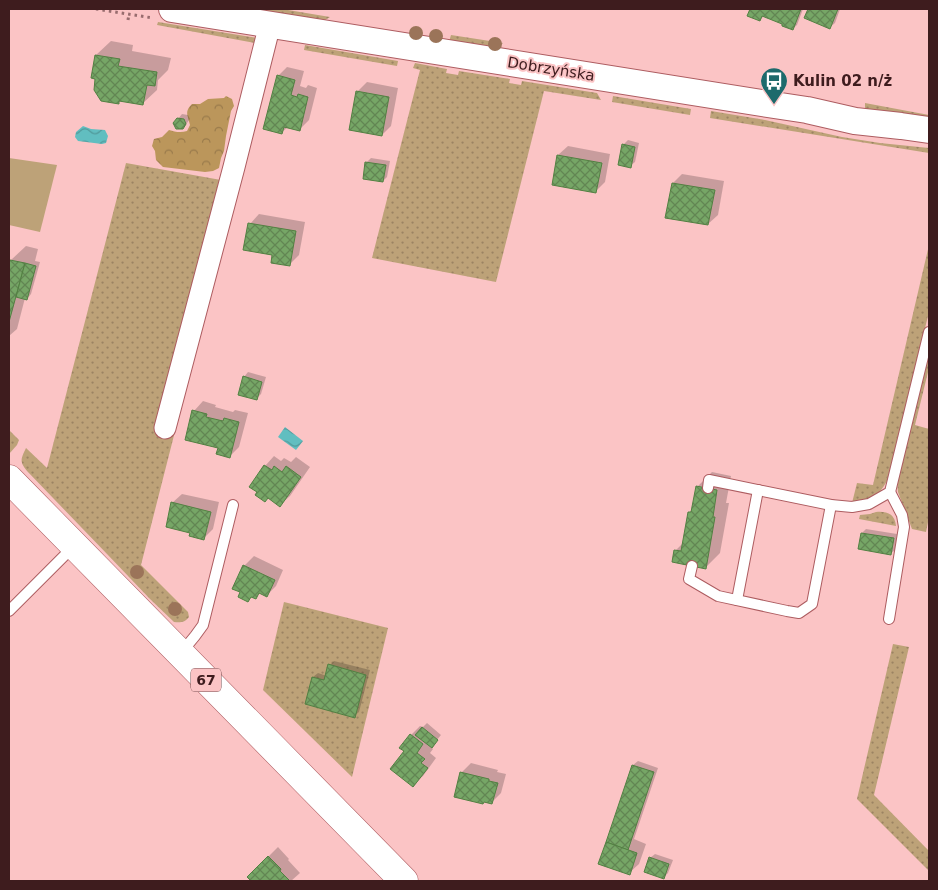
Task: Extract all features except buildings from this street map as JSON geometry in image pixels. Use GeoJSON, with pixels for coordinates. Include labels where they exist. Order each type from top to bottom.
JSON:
{"type":"FeatureCollection","features":[{"type":"Feature","properties":{"kind":"main road","name":"67"},"geometry":{"type":"LineString","coordinates":[[9,479],[404,881]]}},
{"type":"Feature","properties":{"kind":"street","name":"Dobrzyńska"},"geometry":{"type":"LineString","coordinates":[[172,9],[774,105],[855,121],[929,130]]}},
{"type":"Feature","properties":{"kind":"street"},"geometry":{"type":"LineString","coordinates":[[165,428],[270,24]]}},
{"type":"Feature","properties":{"kind":"lane"},"geometry":{"type":"LineString","coordinates":[[889,619],[904,527],[902,516],[890,492],[929,332]]}},
{"type":"Feature","properties":{"kind":"lane"},"geometry":{"type":"LineString","coordinates":[[708,488],[709,480],[830,505],[852,507],[869,504],[890,492]]}},
{"type":"Feature","properties":{"kind":"lane"},"geometry":{"type":"LineString","coordinates":[[737,600],[758,490]]}},
{"type":"Feature","properties":{"kind":"lane"},"geometry":{"type":"LineString","coordinates":[[180,654],[203,625],[233,505]]}},
{"type":"Feature","properties":{"kind":"lane"},"geometry":{"type":"LineString","coordinates":[[692,566],[689,579],[718,596],[787,612],[799,612],[812,604],[830,505]]}},
{"type":"Feature","properties":{"kind":"lane"},"geometry":{"type":"LineString","coordinates":[[9,611],[74,546]]}},
{"type":"Feature","properties":{"kind":"path"},"geometry":{"type":"LineString","coordinates":[[128,20],[129,14]]}},
{"type":"Feature","properties":{"kind":"shaded area"},"geometry":{"type":"Polygon","coordinates":[[[240,9],[282,9],[330,17],[322,22],[240,9]]]}},
{"type":"Feature","properties":{"kind":"shaded area"},"geometry":{"type":"Polygon","coordinates":[[[158,22],[257,38],[238,184],[141,565],[188,612],[189,617],[179,622],[174,622],[150,599],[27,471],[22,460],[26,448],[47,468],[126,163],[221,180],[255,43],[157,25],[158,22]]]}},
{"type":"Feature","properties":{"kind":"shaded area"},"geometry":{"type":"Polygon","coordinates":[[[451,35],[503,43],[495,49],[449,42],[451,35]]]}},
{"type":"Feature","properties":{"kind":"shaded area"},"geometry":{"type":"Polygon","coordinates":[[[305,45],[398,61],[397,66],[304,50],[305,45]]]}},
{"type":"Feature","properties":{"kind":"shaded area"},"geometry":{"type":"Polygon","coordinates":[[[415,63],[447,69],[446,73],[458,75],[459,71],[510,79],[509,83],[521,85],[522,81],[597,93],[601,100],[544,91],[496,282],[372,258],[420,70],[413,68],[415,63]]]}},
{"type":"Feature","properties":{"kind":"shaded area"},"geometry":{"type":"Polygon","coordinates":[[[613,96],[691,109],[690,115],[612,102],[613,96]]]}},
{"type":"Feature","properties":{"kind":"shaded area"},"geometry":{"type":"Polygon","coordinates":[[[865,103],[929,115],[929,120],[865,110],[865,103]]]}},
{"type":"Feature","properties":{"kind":"shaded area"},"geometry":{"type":"Polygon","coordinates":[[[711,111],[765,120],[842,137],[929,148],[929,153],[710,118],[711,111]]]}},
{"type":"Feature","properties":{"kind":"shaded area"},"geometry":{"type":"Polygon","coordinates":[[[9,158],[57,165],[40,232],[9,225],[9,158]]]}},
{"type":"Feature","properties":{"kind":"shaded area"},"geometry":{"type":"Polygon","coordinates":[[[929,245],[929,312],[887,481],[877,495],[864,501],[852,503],[857,483],[873,485],[929,245]]]}},
{"type":"Feature","properties":{"kind":"shaded area"},"geometry":{"type":"Polygon","coordinates":[[[929,350],[929,368],[915,425],[929,429],[929,517],[926,532],[912,529],[898,492],[897,482],[929,350]]]}},
{"type":"Feature","properties":{"kind":"shaded area"},"geometry":{"type":"Polygon","coordinates":[[[9,430],[19,440],[9,454],[9,430]]]}},
{"type":"Feature","properties":{"kind":"shaded area"},"geometry":{"type":"Polygon","coordinates":[[[876,512],[890,514],[896,526],[859,519],[860,515],[876,512]]]}},
{"type":"Feature","properties":{"kind":"shaded area"},"geometry":{"type":"Polygon","coordinates":[[[284,602],[388,628],[352,777],[263,690],[284,602]]]}},
{"type":"Feature","properties":{"kind":"shaded area"},"geometry":{"type":"Polygon","coordinates":[[[893,644],[909,647],[874,795],[929,851],[929,871],[857,799],[893,644]]]}},
{"type":"Feature","properties":{"kind":"green space"},"geometry":{"type":"Polygon","coordinates":[[[226,96],[232,99],[234,106],[231,111],[219,168],[205,172],[163,167],[156,160],[155,151],[152,146],[154,139],[162,137],[169,130],[187,131],[190,125],[187,112],[192,104],[200,104],[208,99],[224,98],[226,96]]]}},
{"type":"Feature","properties":{"kind":"water"},"geometry":{"type":"Polygon","coordinates":[[[83,126],[91,129],[105,130],[108,136],[106,143],[78,141],[75,137],[76,132],[83,126]]]}},
{"type":"Feature","properties":{"kind":"water"},"geometry":{"type":"Polygon","coordinates":[[[285,427],[303,441],[296,450],[278,437],[285,427]]]}},
{"type":"Feature","properties":{"kind":"place","name":"Kulin 02 n/ż"},"geometry":{"type":"Point","coordinates":[774,105]}}]}
